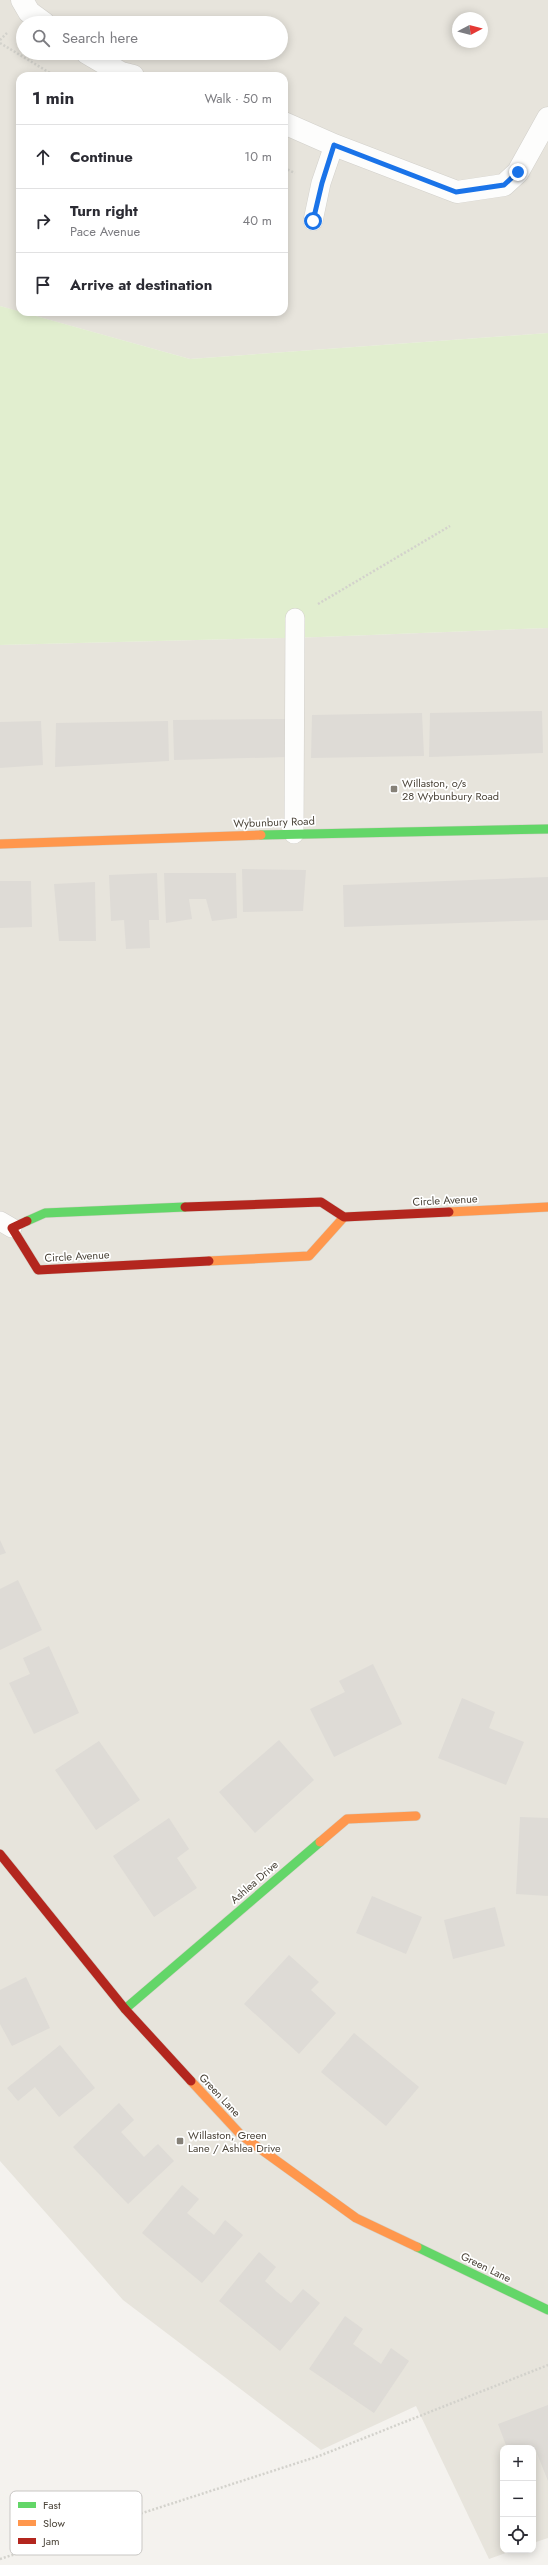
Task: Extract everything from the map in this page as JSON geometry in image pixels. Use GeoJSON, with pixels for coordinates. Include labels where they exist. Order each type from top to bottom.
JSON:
{"type":"FeatureCollection","features":[{"type":"Feature","properties":{"kind":"street"},"geometry":{"type":"LineString","coordinates":[[22,0],[29,12],[34,16]]}},
{"type":"Feature","properties":{"kind":"street"},"geometry":{"type":"LineString","coordinates":[[99,60],[119,72]]}},
{"type":"Feature","properties":{"kind":"street"},"geometry":{"type":"LineString","coordinates":[[288,125],[334,145],[456,192],[504,185],[518,172],[548,118]]}},
{"type":"Feature","properties":{"kind":"street","name":"Wybunbury Road"},"geometry":{"type":"LineString","coordinates":[[0,844],[294,834],[548,829]]}},
{"type":"Feature","properties":{"kind":"street","name":"Circle Avenue"},"geometry":{"type":"LineString","coordinates":[[344,1217],[309,1256],[38,1270],[6,1224],[45,1213],[321,1202],[344,1217],[548,1207]]}},
{"type":"Feature","properties":{"kind":"street","name":"Ashlea Drive"},"geometry":{"type":"LineString","coordinates":[[125,2009],[347,1819],[416,1816]]}},
{"type":"Feature","properties":{"kind":"street","name":"Green Lane"},"geometry":{"type":"LineString","coordinates":[[0,1854],[125,2009],[241,2135],[356,2218],[548,2310]]}},
{"type":"Feature","properties":{"kind":"lane"},"geometry":{"type":"LineString","coordinates":[[313,221],[322,183],[334,145]]}},
{"type":"Feature","properties":{"kind":"lane"},"geometry":{"type":"LineString","coordinates":[[294,834],[295,618]]}},
{"type":"Feature","properties":{"kind":"path"},"geometry":{"type":"LineString","coordinates":[[0,43],[16,53]]}},
{"type":"Feature","properties":{"kind":"path"},"geometry":{"type":"LineString","coordinates":[[28,60],[48,72]]}},
{"type":"Feature","properties":{"kind":"path"},"geometry":{"type":"LineString","coordinates":[[295,618],[450,526]]}},
{"type":"Feature","properties":{"kind":"path"},"geometry":{"type":"LineString","coordinates":[[142,2513],[319,2456],[548,2365]]}},
{"type":"Feature","properties":{"kind":"path"},"geometry":{"type":"LineString","coordinates":[[0,2559],[12,2555]]}},
{"type":"Feature","properties":{"kind":"shaded area"},"geometry":{"type":"Polygon","coordinates":[[[0,0],[548,0],[548,333],[190,359],[35,316],[288,316],[288,72],[16,72],[16,311],[0,306],[0,0]]]}},
{"type":"Feature","properties":{"kind":"shaded area"},"geometry":{"type":"Polygon","coordinates":[[[548,628],[548,2538],[536,2542],[536,2445],[500,2445],[500,2553],[506,2553],[489,2559],[416,2406],[321,2450],[123,2300],[0,2161],[0,645],[320,637],[548,628]]]}},
{"type":"Feature","properties":{"kind":"green space"},"geometry":{"type":"Polygon","coordinates":[[[0,306],[16,310],[16,316],[36,316],[190,359],[548,333],[548,628],[320,637],[0,645],[0,306]]]}},
{"type":"Feature","properties":{"kind":"building"},"geometry":{"type":"Polygon","coordinates":[[[542,711],[543,753],[429,757],[430,713],[542,711]]]}},
{"type":"Feature","properties":{"kind":"building"},"geometry":{"type":"Polygon","coordinates":[[[422,713],[424,756],[311,758],[312,715],[422,713]]]}},
{"type":"Feature","properties":{"kind":"building"},"geometry":{"type":"Polygon","coordinates":[[[287,719],[287,757],[174,760],[173,720],[287,719]]]}},
{"type":"Feature","properties":{"kind":"building"},"geometry":{"type":"Polygon","coordinates":[[[41,721],[43,765],[0,768],[0,722],[41,721]]]}},
{"type":"Feature","properties":{"kind":"building"},"geometry":{"type":"Polygon","coordinates":[[[168,721],[169,761],[55,767],[56,723],[168,721]]]}},
{"type":"Feature","properties":{"kind":"building"},"geometry":{"type":"Polygon","coordinates":[[[242,869],[306,870],[303,911],[243,912],[242,869]]]}},
{"type":"Feature","properties":{"kind":"building"},"geometry":{"type":"Polygon","coordinates":[[[157,873],[159,920],[149,920],[150,948],[126,949],[124,920],[111,921],[109,875],[157,873]]]}},
{"type":"Feature","properties":{"kind":"building"},"geometry":{"type":"Polygon","coordinates":[[[164,873],[236,873],[237,918],[212,921],[206,899],[189,899],[192,919],[166,923],[164,873]]]}},
{"type":"Feature","properties":{"kind":"building"},"geometry":{"type":"Polygon","coordinates":[[[548,877],[548,920],[344,927],[343,885],[548,877]]]}},
{"type":"Feature","properties":{"kind":"building"},"geometry":{"type":"Polygon","coordinates":[[[0,881],[31,881],[32,927],[0,928],[0,881]]]}},
{"type":"Feature","properties":{"kind":"building"},"geometry":{"type":"Polygon","coordinates":[[[95,882],[96,941],[59,941],[54,884],[95,882]]]}},
{"type":"Feature","properties":{"kind":"building"},"geometry":{"type":"Polygon","coordinates":[[[0,1540],[6,1553],[0,1555],[0,1540]]]}},
{"type":"Feature","properties":{"kind":"building"},"geometry":{"type":"Polygon","coordinates":[[[18,1580],[42,1630],[0,1650],[0,1589],[18,1580]]]}},
{"type":"Feature","properties":{"kind":"building"},"geometry":{"type":"Polygon","coordinates":[[[49,1646],[79,1713],[34,1734],[9,1683],[30,1674],[23,1658],[49,1646]]]}},
{"type":"Feature","properties":{"kind":"building"},"geometry":{"type":"Polygon","coordinates":[[[373,1664],[402,1724],[334,1757],[310,1709],[345,1692],[339,1681],[373,1664]]]}},
{"type":"Feature","properties":{"kind":"building"},"geometry":{"type":"Polygon","coordinates":[[[462,1698],[495,1712],[489,1728],[524,1742],[506,1785],[438,1758],[462,1698]]]}},
{"type":"Feature","properties":{"kind":"building"},"geometry":{"type":"Polygon","coordinates":[[[279,1740],[314,1780],[255,1833],[219,1792],[279,1740]]]}},
{"type":"Feature","properties":{"kind":"building"},"geometry":{"type":"Polygon","coordinates":[[[99,1741],[140,1800],[96,1830],[55,1770],[99,1741]]]}},
{"type":"Feature","properties":{"kind":"building"},"geometry":{"type":"Polygon","coordinates":[[[520,1817],[548,1818],[548,1896],[516,1894],[520,1817]]]}},
{"type":"Feature","properties":{"kind":"building"},"geometry":{"type":"Polygon","coordinates":[[[169,1818],[189,1849],[177,1858],[197,1888],[154,1917],[113,1856],[169,1818]]]}},
{"type":"Feature","properties":{"kind":"building"},"geometry":{"type":"Polygon","coordinates":[[[372,1896],[422,1917],[406,1954],[356,1933],[372,1896]]]}},
{"type":"Feature","properties":{"kind":"building"},"geometry":{"type":"Polygon","coordinates":[[[495,1907],[505,1946],[453,1959],[444,1920],[495,1907]]]}},
{"type":"Feature","properties":{"kind":"building"},"geometry":{"type":"Polygon","coordinates":[[[289,1955],[319,1982],[311,1990],[336,2013],[299,2054],[244,2004],[289,1955]]]}},
{"type":"Feature","properties":{"kind":"building"},"geometry":{"type":"Polygon","coordinates":[[[26,1977],[50,2028],[12,2046],[0,2024],[0,1990],[26,1977]]]}},
{"type":"Feature","properties":{"kind":"building"},"geometry":{"type":"Polygon","coordinates":[[[354,2033],[419,2087],[386,2126],[321,2072],[354,2033]]]}},
{"type":"Feature","properties":{"kind":"building"},"geometry":{"type":"Polygon","coordinates":[[[60,2045],[95,2088],[59,2117],[35,2087],[18,2101],[7,2088],[60,2045]]]}},
{"type":"Feature","properties":{"kind":"building"},"geometry":{"type":"Polygon","coordinates":[[[119,2103],[134,2120],[121,2132],[144,2157],[158,2144],[174,2161],[128,2204],[73,2147],[119,2103]]]}},
{"type":"Feature","properties":{"kind":"building"},"geometry":{"type":"Polygon","coordinates":[[[182,2185],[199,2199],[187,2213],[214,2235],[225,2220],[243,2235],[202,2283],[142,2233],[182,2185]]]}},
{"type":"Feature","properties":{"kind":"building"},"geometry":{"type":"Polygon","coordinates":[[[259,2252],[276,2267],[265,2281],[277,2292],[291,2303],[303,2289],[320,2303],[280,2351],[219,2301],[259,2252]]]}},
{"type":"Feature","properties":{"kind":"building"},"geometry":{"type":"Polygon","coordinates":[[[345,2316],[363,2329],[353,2344],[381,2364],[391,2348],[409,2361],[374,2413],[309,2369],[345,2316]]]}},
{"type":"Feature","properties":{"kind":"building"},"geometry":{"type":"Polygon","coordinates":[[[548,2405],[548,2481],[536,2451],[536,2445],[506,2445],[498,2424],[548,2405]]]}},
{"type":"Feature","properties":{"kind":"traffic: fast"},"geometry":{"type":"LineString","coordinates":[[261,835],[548,829]]}},
{"type":"Feature","properties":{"kind":"traffic: fast"},"geometry":{"type":"LineString","coordinates":[[27,1221],[45,1213],[185,1207]]}},
{"type":"Feature","properties":{"kind":"traffic: fast"},"geometry":{"type":"LineString","coordinates":[[125,2009],[320,1842]]}},
{"type":"Feature","properties":{"kind":"traffic: fast"},"geometry":{"type":"LineString","coordinates":[[417,2247],[548,2310]]}},
{"type":"Feature","properties":{"kind":"traffic: slow"},"geometry":{"type":"LineString","coordinates":[[0,844],[261,835]]}},
{"type":"Feature","properties":{"kind":"traffic: slow"},"geometry":{"type":"LineString","coordinates":[[449,1212],[548,1207]]}},
{"type":"Feature","properties":{"kind":"traffic: slow"},"geometry":{"type":"LineString","coordinates":[[209,1261],[309,1256],[344,1217]]}},
{"type":"Feature","properties":{"kind":"traffic: slow"},"geometry":{"type":"LineString","coordinates":[[320,1842],[347,1819],[416,1816]]}},
{"type":"Feature","properties":{"kind":"traffic: slow"},"geometry":{"type":"LineString","coordinates":[[191,2081],[241,2135],[356,2218],[417,2247]]}},
{"type":"Feature","properties":{"kind":"traffic: jam"},"geometry":{"type":"LineString","coordinates":[[185,1207],[321,1202],[344,1217],[449,1212]]}},
{"type":"Feature","properties":{"kind":"traffic: jam"},"geometry":{"type":"LineString","coordinates":[[27,1221],[12,1228],[38,1270],[209,1261]]}},
{"type":"Feature","properties":{"kind":"traffic: jam"},"geometry":{"type":"LineString","coordinates":[[0,1854],[125,2009],[191,2081]]}},
{"type":"Feature","properties":{"kind":"place","name":"Willaston, o/s 28 Wybunbury Road"},"geometry":{"type":"Point","coordinates":[394,789]}},
{"type":"Feature","properties":{"kind":"place","name":"Willaston, Green Lane / Ashlea Drive"},"geometry":{"type":"Point","coordinates":[180,2141]}},
{"type":"Feature","properties":{"kind":"route"},"geometry":{"type":"LineString","coordinates":[[313,221],[322,183],[334,145],[456,192],[480,190],[504,185],[518,172]]}}]}
